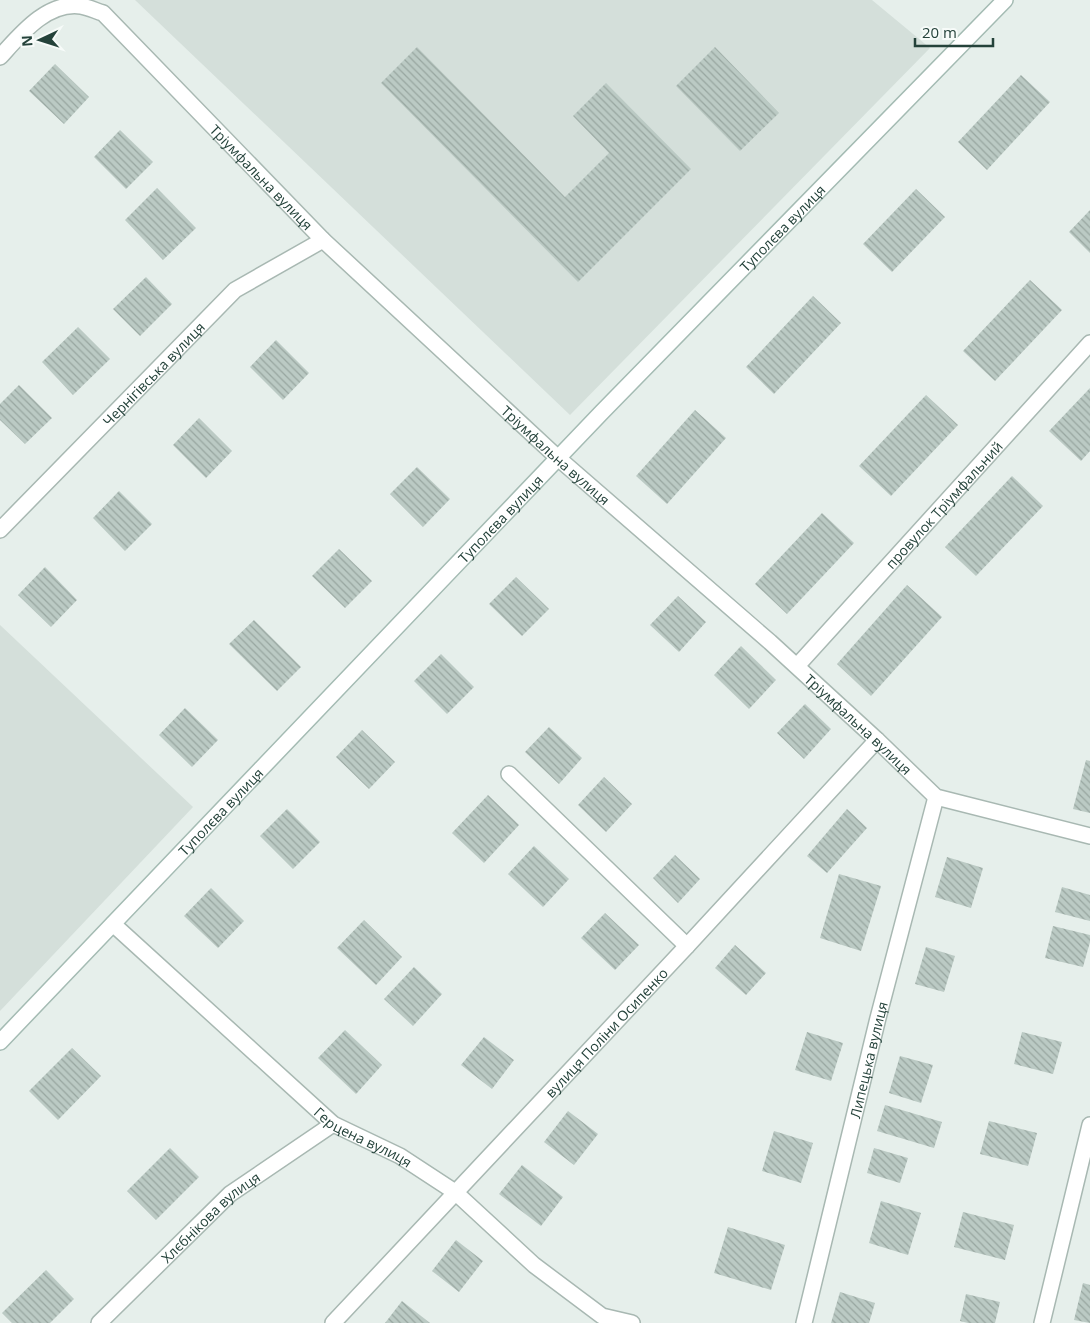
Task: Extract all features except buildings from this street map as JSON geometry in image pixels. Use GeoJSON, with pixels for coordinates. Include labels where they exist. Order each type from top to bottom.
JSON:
{"type":"FeatureCollection","features":[{"type":"Feature","properties":{"kind":"street","name":"Туполєва вулиця"},"geometry":{"type":"LineString","coordinates":[[0,1042],[558,458],[1005,0]]}},
{"type":"Feature","properties":{"kind":"street","name":"Тріумфальна вулиця"},"geometry":{"type":"LineString","coordinates":[[0,57],[26,29],[57,8],[81,6],[103,14],[323,240],[558,458],[797,666],[936,797],[1090,836]]}},
{"type":"Feature","properties":{"kind":"street","name":"Чернігівська вулиця"},"geometry":{"type":"LineString","coordinates":[[0,530],[234,290],[323,240]]}},
{"type":"Feature","properties":{"kind":"street","name":"провулок Тріумфальний"},"geometry":{"type":"LineString","coordinates":[[797,666],[1090,343]]}},
{"type":"Feature","properties":{"kind":"street","name":"вулиця Поліни Осипенко"},"geometry":{"type":"LineString","coordinates":[[333,1323],[687,946],[877,740]]}},
{"type":"Feature","properties":{"kind":"street"},"geometry":{"type":"LineString","coordinates":[[509,774],[687,946]]}},
{"type":"Feature","properties":{"kind":"street","name":"Липецька вулиця"},"geometry":{"type":"LineString","coordinates":[[804,1323],[878,1018],[936,797]]}},
{"type":"Feature","properties":{"kind":"street","name":"Герцена вулиця"},"geometry":{"type":"LineString","coordinates":[[113,924],[333,1124],[400,1156],[455,1192],[534,1265],[601,1319],[632,1323]]}},
{"type":"Feature","properties":{"kind":"street","name":"Хлєбнікова вулиця"},"geometry":{"type":"LineString","coordinates":[[99,1323],[230,1194],[333,1124]]}},
{"type":"Feature","properties":{"kind":"street"},"geometry":{"type":"LineString","coordinates":[[1042,1323],[1090,1125]]}},
{"type":"Feature","properties":{"kind":"shaded area"},"geometry":{"type":"Polygon","coordinates":[[[135,0],[872,0],[930,48],[570,415],[135,0]]]}},
{"type":"Feature","properties":{"kind":"shaded area"},"geometry":{"type":"Polygon","coordinates":[[[0,625],[193,807],[0,1011],[0,625]]]}}]}
